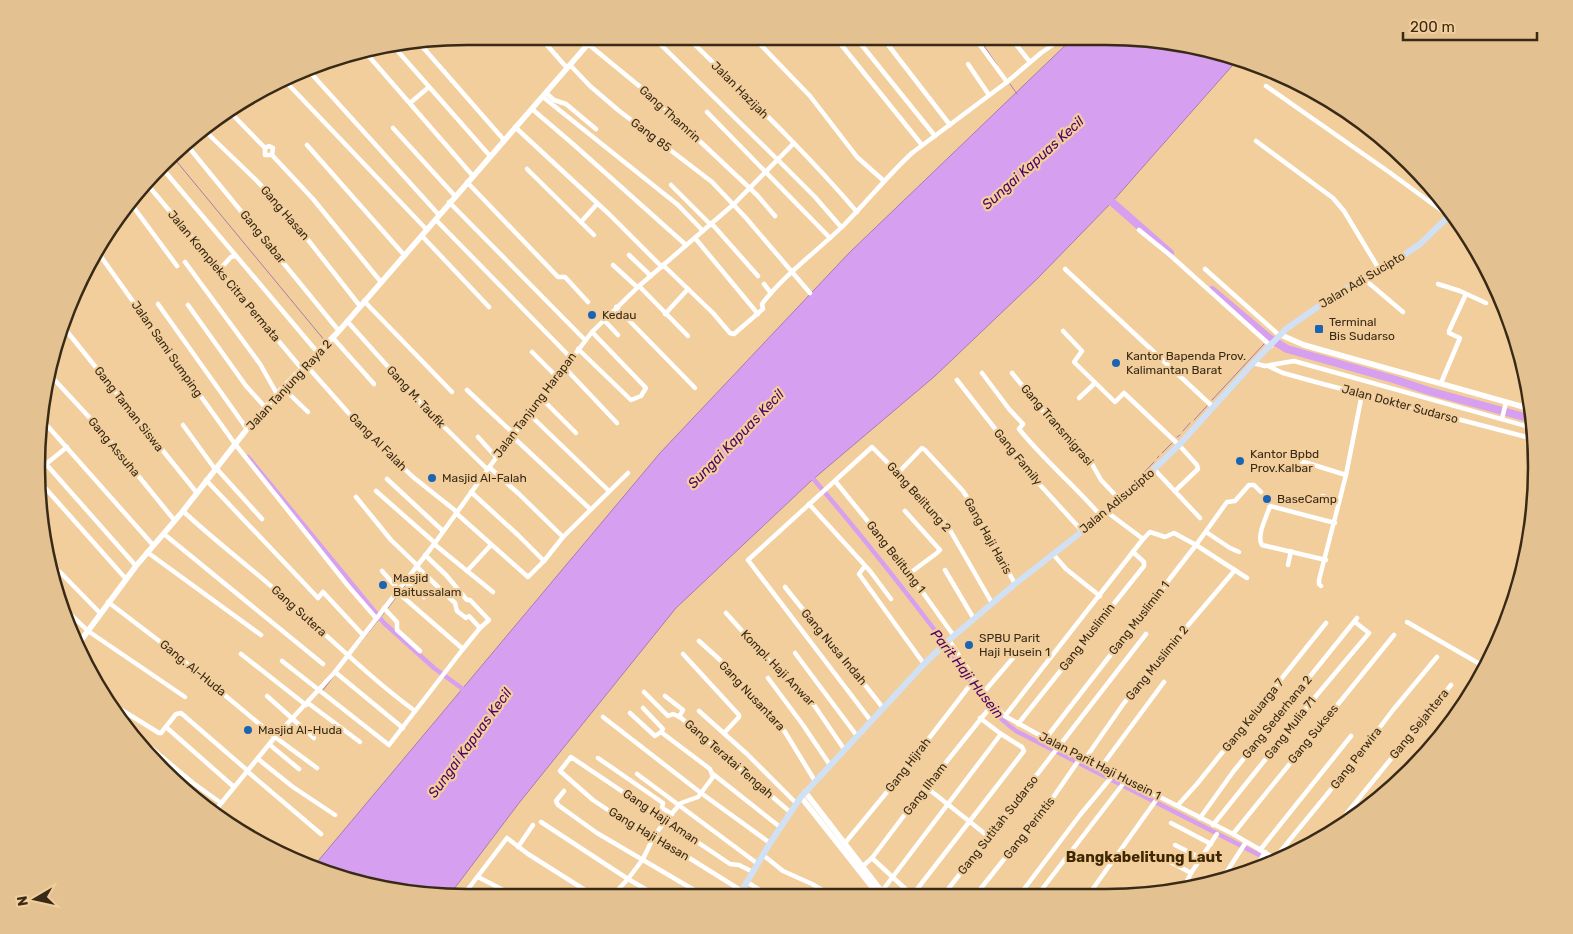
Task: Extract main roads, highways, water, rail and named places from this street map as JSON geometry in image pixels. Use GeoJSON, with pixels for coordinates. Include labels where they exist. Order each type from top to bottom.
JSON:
{"type":"FeatureCollection","features":[{"type":"Feature","properties":{"kind":"main road","name":"Jalan Adi Sucipto"},"geometry":{"type":"LineString","coordinates":[[1276,341],[1286,329],[1339,292],[1420,244],[1447,219]]}},
{"type":"Feature","properties":{"kind":"main road","name":"Jalan Adisucipto"},"geometry":{"type":"LineString","coordinates":[[743,889],[780,827],[803,794],[924,664],[992,603],[1104,514],[1154,469],[1179,445],[1253,363],[1276,341]]}},
{"type":"Feature","properties":{"kind":"water","name":"Sungai Kapuas Kecil"},"geometry":{"type":"Polygon","coordinates":[[[1066,45],[1134,46],[1161,49],[1188,53],[1233,64],[1112,202],[1038,278],[935,376],[811,481],[676,608],[519,803],[454,889],[385,881],[358,875],[318,862],[660,453],[849,253],[1066,45]]]}},
{"type":"Feature","properties":{"kind":"waterway"},"geometry":{"type":"LineString","coordinates":[[983,45],[997,65]]}},
{"type":"Feature","properties":{"kind":"waterway"},"geometry":{"type":"LineString","coordinates":[[1010,84],[1017,94]]}},
{"type":"Feature","properties":{"kind":"waterway"},"geometry":{"type":"LineString","coordinates":[[177,162],[325,341]]}},
{"type":"Feature","properties":{"kind":"waterway"},"geometry":{"type":"LineString","coordinates":[[1112,202],[1170,253]]}},
{"type":"Feature","properties":{"kind":"waterway"},"geometry":{"type":"LineString","coordinates":[[1212,290],[1269,338],[1287,349],[1525,417]]}},
{"type":"Feature","properties":{"kind":"waterway"},"geometry":{"type":"LineString","coordinates":[[1212,400],[1264,344]]}},
{"type":"Feature","properties":{"kind":"waterway"},"geometry":{"type":"LineString","coordinates":[[1194,420],[1207,406]]}},
{"type":"Feature","properties":{"kind":"waterway"},"geometry":{"type":"LineString","coordinates":[[1183,431],[1190,423]]}},
{"type":"Feature","properties":{"kind":"waterway"},"geometry":{"type":"LineString","coordinates":[[1162,453],[1172,443]]}},
{"type":"Feature","properties":{"kind":"waterway"},"geometry":{"type":"LineString","coordinates":[[248,457],[384,623],[434,668],[467,692]]}},
{"type":"Feature","properties":{"kind":"waterway"},"geometry":{"type":"LineString","coordinates":[[1130,487],[1154,462]]}},
{"type":"Feature","properties":{"kind":"waterway","name":"Parit Haji Husein"},"geometry":{"type":"LineString","coordinates":[[810,475],[937,633],[982,697],[1016,731],[1265,858]]}},
{"type":"Feature","properties":{"kind":"waterway"},"geometry":{"type":"LineString","coordinates":[[409,580],[416,571]]}},
{"type":"Feature","properties":{"kind":"waterway"},"geometry":{"type":"LineString","coordinates":[[401,590],[405,586]]}},
{"type":"Feature","properties":{"kind":"waterway"},"geometry":{"type":"LineString","coordinates":[[388,608],[397,596]]}},
{"type":"Feature","properties":{"kind":"waterway"},"geometry":{"type":"LineString","coordinates":[[352,653],[384,613]]}},
{"type":"Feature","properties":{"kind":"waterway"},"geometry":{"type":"LineString","coordinates":[[323,690],[334,676]]}},
{"type":"Feature","properties":{"kind":"place","name":"Kedau"},"geometry":{"type":"Point","coordinates":[592,315]}},
{"type":"Feature","properties":{"kind":"place","name":"Terminal Bis Sudarso"},"geometry":{"type":"Point","coordinates":[1319,329]}},
{"type":"Feature","properties":{"kind":"place","name":"Kantor Bapenda Prov. Kalimantan Barat"},"geometry":{"type":"Point","coordinates":[1116,363]}},
{"type":"Feature","properties":{"kind":"place","name":"Kantor Bpbd Prov.Kalbar"},"geometry":{"type":"Point","coordinates":[1240,461]}},
{"type":"Feature","properties":{"kind":"place","name":"Masjid Al-Falah"},"geometry":{"type":"Point","coordinates":[432,478]}},
{"type":"Feature","properties":{"kind":"place","name":"BaseCamp"},"geometry":{"type":"Point","coordinates":[1267,499]}},
{"type":"Feature","properties":{"kind":"place","name":"Masjid Baitussalam"},"geometry":{"type":"Point","coordinates":[383,585]}},
{"type":"Feature","properties":{"kind":"place","name":"SPBU Parit Haji Husein 1"},"geometry":{"type":"Point","coordinates":[969,645]}},
{"type":"Feature","properties":{"kind":"place","name":"Masjid Al-Huda"},"geometry":{"type":"Point","coordinates":[248,730]}},
{"type":"Feature","properties":{"kind":"district","name":"Bangkabelitung Laut"},"geometry":{"type":"Point","coordinates":[1144,857]}}]}
